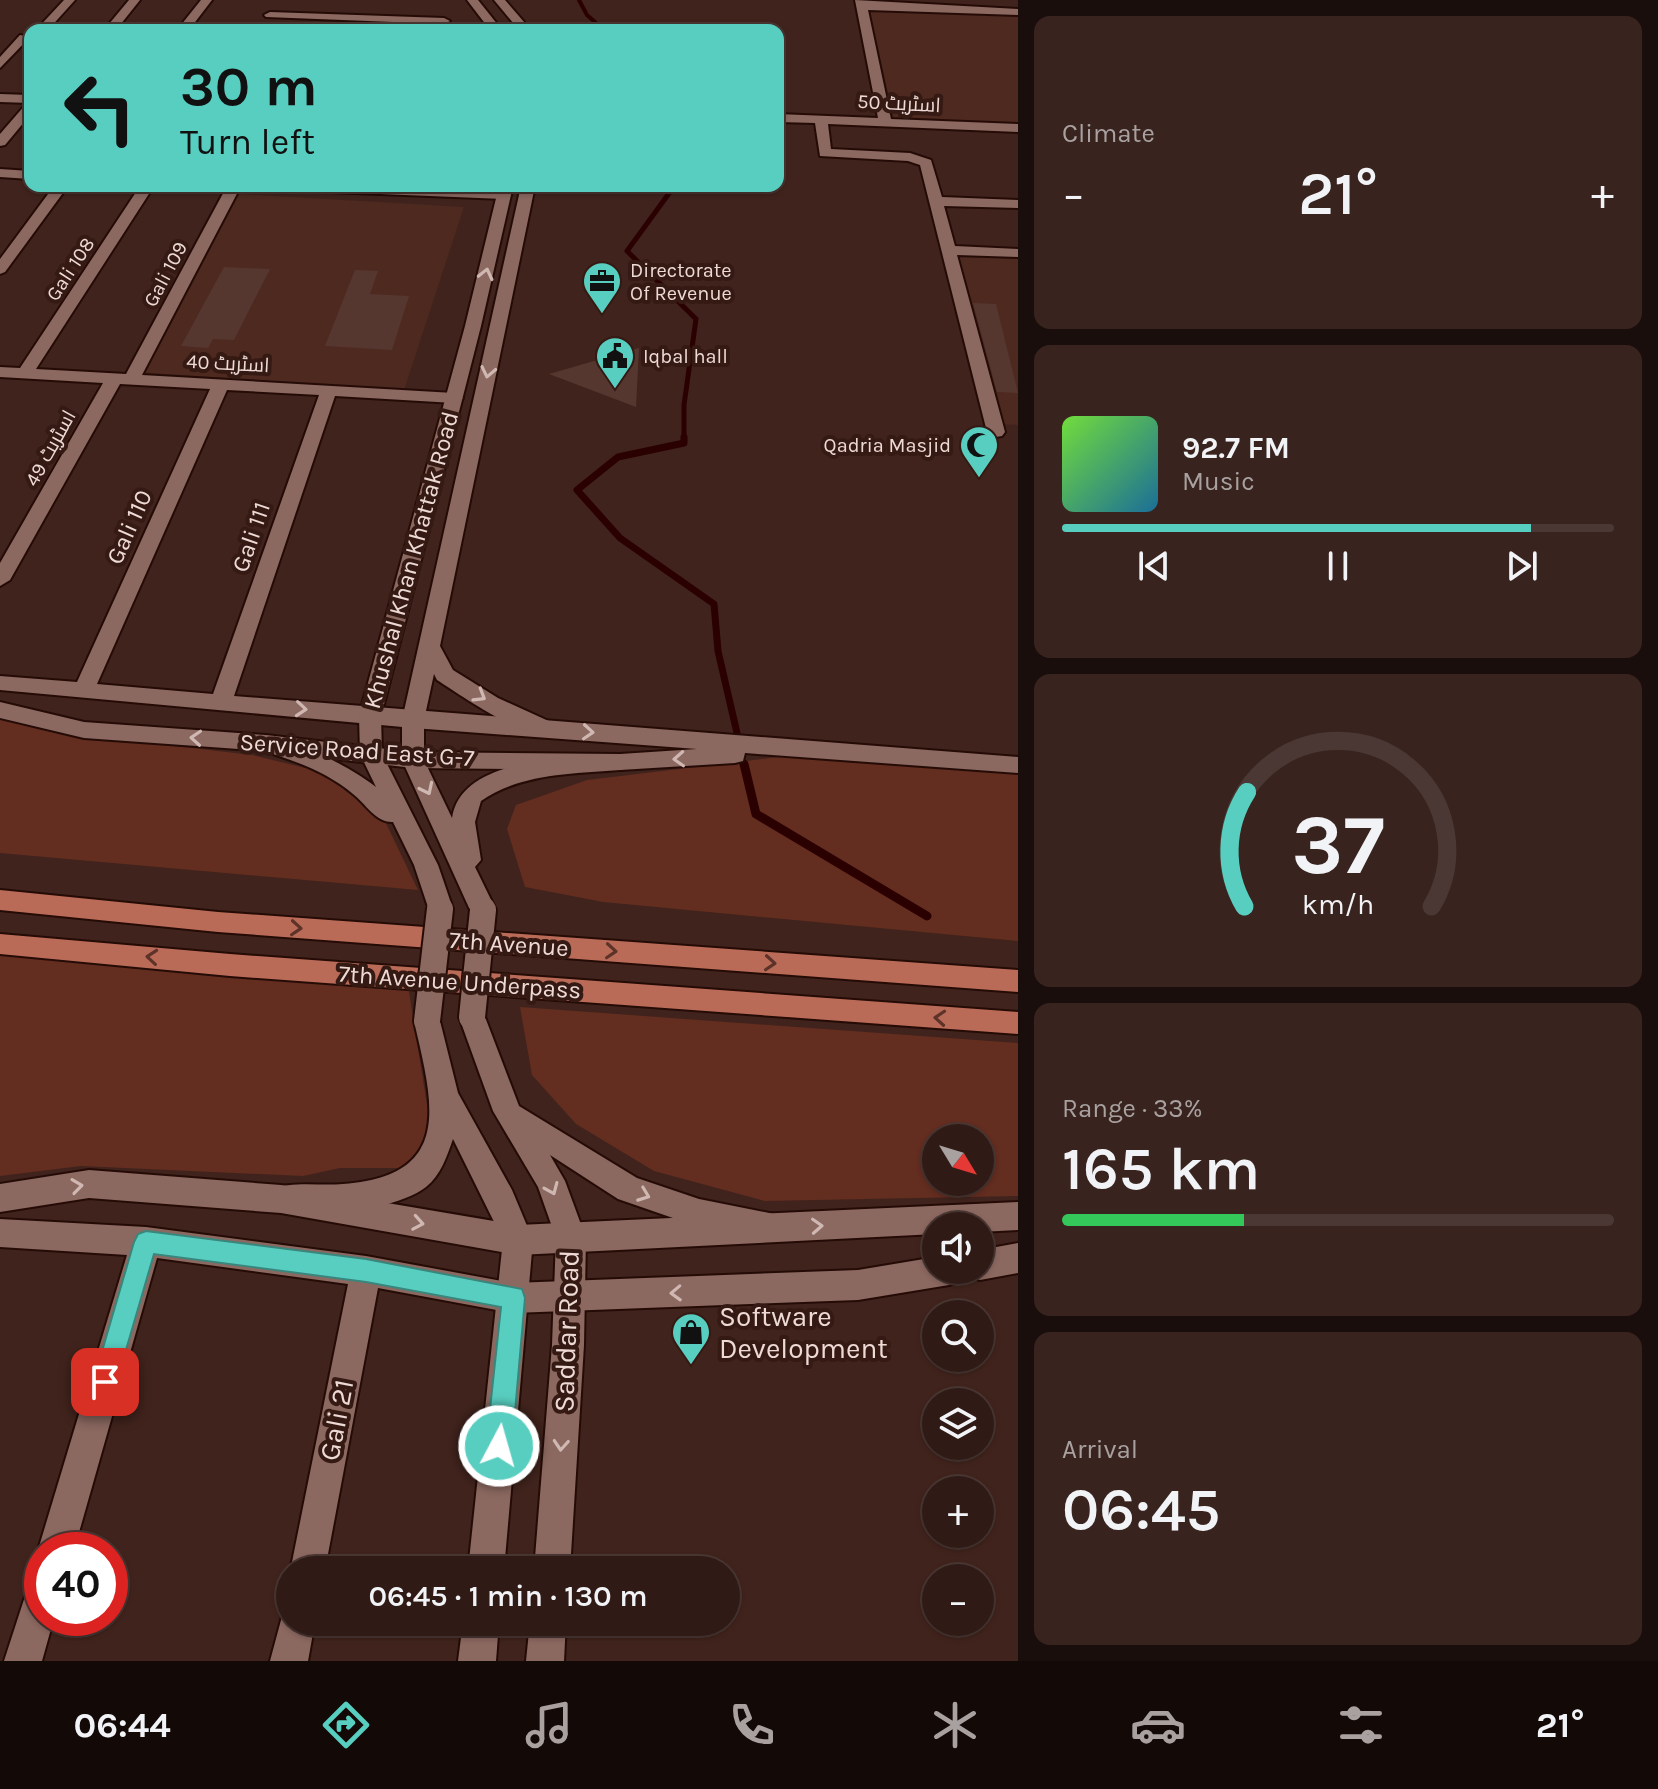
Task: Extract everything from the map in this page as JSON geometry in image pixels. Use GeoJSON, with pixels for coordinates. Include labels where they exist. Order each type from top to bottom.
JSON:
{"type":"FeatureCollection","features":[{"type":"Feature","properties":{"kind":"main road","name":"7th Avenue"},"geometry":{"type":"LineString","coordinates":[[0,900],[218,922],[1018,981]]}},
{"type":"Feature","properties":{"kind":"main road","name":"7th Avenue Underpass"},"geometry":{"type":"LineString","coordinates":[[0,944],[230,965],[1018,1023]]}},
{"type":"Feature","properties":{"kind":"street"},"geometry":{"type":"LineString","coordinates":[[48,24],[70,0]]}},
{"type":"Feature","properties":{"kind":"street"},"geometry":{"type":"LineString","coordinates":[[115,24],[135,0]]}},
{"type":"Feature","properties":{"kind":"street"},"geometry":{"type":"LineString","coordinates":[[188,24],[207,0]]}},
{"type":"Feature","properties":{"kind":"street"},"geometry":{"type":"LineString","coordinates":[[280,0],[267,19],[381,14],[409,20],[444,21]]}},
{"type":"Feature","properties":{"kind":"street"},"geometry":{"type":"LineString","coordinates":[[333,24],[346,0]]}},
{"type":"Feature","properties":{"kind":"street"},"geometry":{"type":"LineString","coordinates":[[472,0],[491,24]]}},
{"type":"Feature","properties":{"kind":"street"},"geometry":{"type":"LineString","coordinates":[[499,0],[520,24]]}},
{"type":"Feature","properties":{"kind":"street"},"geometry":{"type":"LineString","coordinates":[[885,122],[860,3],[1018,12]]}},
{"type":"Feature","properties":{"kind":"street"},"geometry":{"type":"LineString","coordinates":[[0,64],[22,37]]}},
{"type":"Feature","properties":{"kind":"street"},"geometry":{"type":"LineString","coordinates":[[0,98],[24,99]]}},
{"type":"Feature","properties":{"kind":"street"},"geometry":{"type":"LineString","coordinates":[[0,142],[24,114]]}},
{"type":"Feature","properties":{"kind":"street","name":"اسٹریٹ 50"},"geometry":{"type":"LineString","coordinates":[[784,118],[1018,128]]}},
{"type":"Feature","properties":{"kind":"street"},"geometry":{"type":"LineString","coordinates":[[821,119],[825,153],[910,157],[926,163],[996,432]]}},
{"type":"Feature","properties":{"kind":"street"},"geometry":{"type":"LineString","coordinates":[[0,173],[24,175]]}},
{"type":"Feature","properties":{"kind":"street"},"geometry":{"type":"LineString","coordinates":[[0,269],[57,192]]}},
{"type":"Feature","properties":{"kind":"street","name":"Gali 108"},"geometry":{"type":"LineString","coordinates":[[25,373],[143,192]]}},
{"type":"Feature","properties":{"kind":"street","name":"Gali 109"},"geometry":{"type":"LineString","coordinates":[[122,380],[231,192]]}},
{"type":"Feature","properties":{"kind":"street","name":"Khushal Khan Khattak Road"},"geometry":{"type":"LineString","coordinates":[[427,1021],[440,909],[426,865],[386,790],[371,754],[370,716],[473,326],[505,192]]}},
{"type":"Feature","properties":{"kind":"street","name":"Khushal Khan Khattak Road"},"geometry":{"type":"LineString","coordinates":[[478,898],[413,760],[413,720],[527,192]]}},
{"type":"Feature","properties":{"kind":"street"},"geometry":{"type":"LineString","coordinates":[[936,201],[1018,204]]}},
{"type":"Feature","properties":{"kind":"street"},"geometry":{"type":"LineString","coordinates":[[948,250],[1018,253]]}},
{"type":"Feature","properties":{"kind":"street"},"geometry":{"type":"LineString","coordinates":[[473,326],[498,327]]}},
{"type":"Feature","properties":{"kind":"street","name":"اسٹریٹ 40"},"geometry":{"type":"LineString","coordinates":[[0,372],[454,398]]}},
{"type":"Feature","properties":{"kind":"street","name":"اسٹریٹ 49"},"geometry":{"type":"LineString","coordinates":[[0,580],[122,380]]}},
{"type":"Feature","properties":{"kind":"street","name":"Gali 110"},"geometry":{"type":"LineString","coordinates":[[84,690],[221,384]]}},
{"type":"Feature","properties":{"kind":"street","name":"Gali 111"},"geometry":{"type":"LineString","coordinates":[[221,702],[329,390]]}},
{"type":"Feature","properties":{"kind":"street"},"geometry":{"type":"LineString","coordinates":[[429,646],[445,675],[490,703],[545,729]]}},
{"type":"Feature","properties":{"kind":"street","name":"Service Road East G-7"},"geometry":{"type":"LineString","coordinates":[[0,683],[413,720],[1018,765]]}},
{"type":"Feature","properties":{"kind":"street","name":"Service Road East G-7"},"geometry":{"type":"LineString","coordinates":[[0,710],[84,730],[266,743],[413,760],[620,762],[813,748]]}},
{"type":"Feature","properties":{"kind":"street"},"geometry":{"type":"LineString","coordinates":[[266,743],[329,764],[364,787],[394,819],[426,865]]}},
{"type":"Feature","properties":{"kind":"street"},"geometry":{"type":"LineString","coordinates":[[478,898],[464,833],[465,808],[480,789],[500,778],[525,772],[620,762]]}},
{"type":"Feature","properties":{"kind":"street","name":"Saddar Road"},"geometry":{"type":"LineString","coordinates":[[478,898],[472,1017],[507,1111],[550,1181],[571,1238],[568,1345],[553,1556]]}},
{"type":"Feature","properties":{"kind":"street","name":"Saddar Road"},"geometry":{"type":"LineString","coordinates":[[427,1021],[445,1095],[501,1200],[518,1240],[487,1556]]}},
{"type":"Feature","properties":{"kind":"street"},"geometry":{"type":"LineString","coordinates":[[0,1198],[89,1184],[281,1199],[368,1198],[397,1188],[429,1164],[440,1146],[445,1125],[445,1095]]}},
{"type":"Feature","properties":{"kind":"street"},"geometry":{"type":"LineString","coordinates":[[507,1111],[628,1189],[688,1210],[774,1228]]}},
{"type":"Feature","properties":{"kind":"street"},"geometry":{"type":"LineString","coordinates":[[281,1199],[518,1240],[1018,1216]]}},
{"type":"Feature","properties":{"kind":"street"},"geometry":{"type":"LineString","coordinates":[[0,1233],[146,1242],[366,1271],[513,1298],[858,1285],[922,1274]]}},
{"type":"Feature","properties":{"kind":"street"},"geometry":{"type":"LineString","coordinates":[[61,1532],[146,1242]]}},
{"type":"Feature","properties":{"kind":"street"},"geometry":{"type":"LineString","coordinates":[[994,1262],[1018,1258]]}},
{"type":"Feature","properties":{"kind":"street","name":"Gali 21"},"geometry":{"type":"LineString","coordinates":[[310,1556],[366,1271]]}},
{"type":"Feature","properties":{"kind":"street"},"geometry":{"type":"LineString","coordinates":[[23,1661],[30,1636]]}},
{"type":"Feature","properties":{"kind":"street"},"geometry":{"type":"LineString","coordinates":[[289,1661],[294,1636]]}},
{"type":"Feature","properties":{"kind":"street"},"geometry":{"type":"LineString","coordinates":[[477,1661],[480,1636]]}},
{"type":"Feature","properties":{"kind":"street"},"geometry":{"type":"LineString","coordinates":[[545,1661],[547,1636]]}},
{"type":"Feature","properties":{"kind":"shaded area"},"geometry":{"type":"Polygon","coordinates":[[[868,8],[1018,14],[1018,124],[894,119],[868,8]]]}},
{"type":"Feature","properties":{"kind":"shaded area"},"geometry":{"type":"Polygon","coordinates":[[[239,194],[464,207],[404,390],[135,372],[239,194]]]}},
{"type":"Feature","properties":{"kind":"shaded area"},"geometry":{"type":"Polygon","coordinates":[[[954,255],[1018,259],[1018,425],[997,424],[954,255]]]}},
{"type":"Feature","properties":{"kind":"shaded area"},"geometry":{"type":"Polygon","coordinates":[[[0,715],[97,737],[252,755],[326,773],[385,821],[418,890],[0,853],[0,715]]]}},
{"type":"Feature","properties":{"kind":"shaded area"},"geometry":{"type":"Polygon","coordinates":[[[813,753],[1018,769],[1018,941],[603,902],[525,887],[507,829],[516,805],[587,780],[813,753]]]}},
{"type":"Feature","properties":{"kind":"shaded area"},"geometry":{"type":"Polygon","coordinates":[[[0,951],[408,986],[432,1136],[409,1168],[340,1168],[303,1176],[81,1166],[0,1176],[0,951]]]}},
{"type":"Feature","properties":{"kind":"shaded area"},"geometry":{"type":"Polygon","coordinates":[[[520,1007],[1018,1043],[1018,1196],[765,1201],[654,1171],[576,1124],[532,1075],[520,1007]]]}},
{"type":"Feature","properties":{"kind":"building"},"geometry":{"type":"Polygon","coordinates":[[[224,267],[270,269],[234,340],[213,339],[208,348],[181,346],[224,267]]]}},
{"type":"Feature","properties":{"kind":"building"},"geometry":{"type":"Polygon","coordinates":[[[355,270],[378,271],[370,294],[409,296],[392,350],[325,346],[355,270]]]}},
{"type":"Feature","properties":{"kind":"building"},"geometry":{"type":"Polygon","coordinates":[[[973,303],[996,304],[1018,393],[997,392],[973,303]]]}},
{"type":"Feature","properties":{"kind":"building","name":"Iqbal hall"},"geometry":{"type":"Polygon","coordinates":[[[639,348],[636,407],[549,374],[639,348]]]}},
{"type":"Feature","properties":{"kind":"waterway"},"geometry":{"type":"LineString","coordinates":[[579,0],[587,15],[597,24]]}},
{"type":"Feature","properties":{"kind":"waterway"},"geometry":{"type":"LineString","coordinates":[[670,192],[627,251],[696,319],[684,405],[684,443],[618,457],[577,490],[620,538],[714,604],[718,651],[737,733]]}},
{"type":"Feature","properties":{"kind":"waterway"},"geometry":{"type":"LineString","coordinates":[[744,764],[756,814],[927,916]]}},
{"type":"Feature","properties":{"kind":"place","name":"Directorate Of Revenue"},"geometry":{"type":"Point","coordinates":[602,315]}},
{"type":"Feature","properties":{"kind":"place","name":"Iqbal hall"},"geometry":{"type":"Point","coordinates":[615,390]}},
{"type":"Feature","properties":{"kind":"place","name":"Qadria Masjid"},"geometry":{"type":"Point","coordinates":[979,479]}},
{"type":"Feature","properties":{"kind":"place","name":"Software Development"},"geometry":{"type":"Point","coordinates":[691,1366]}},
{"type":"Feature","properties":{"kind":"route"},"geometry":{"type":"LineString","coordinates":[[105,1382],[146,1242],[366,1271],[513,1298],[499,1446]]}}]}
